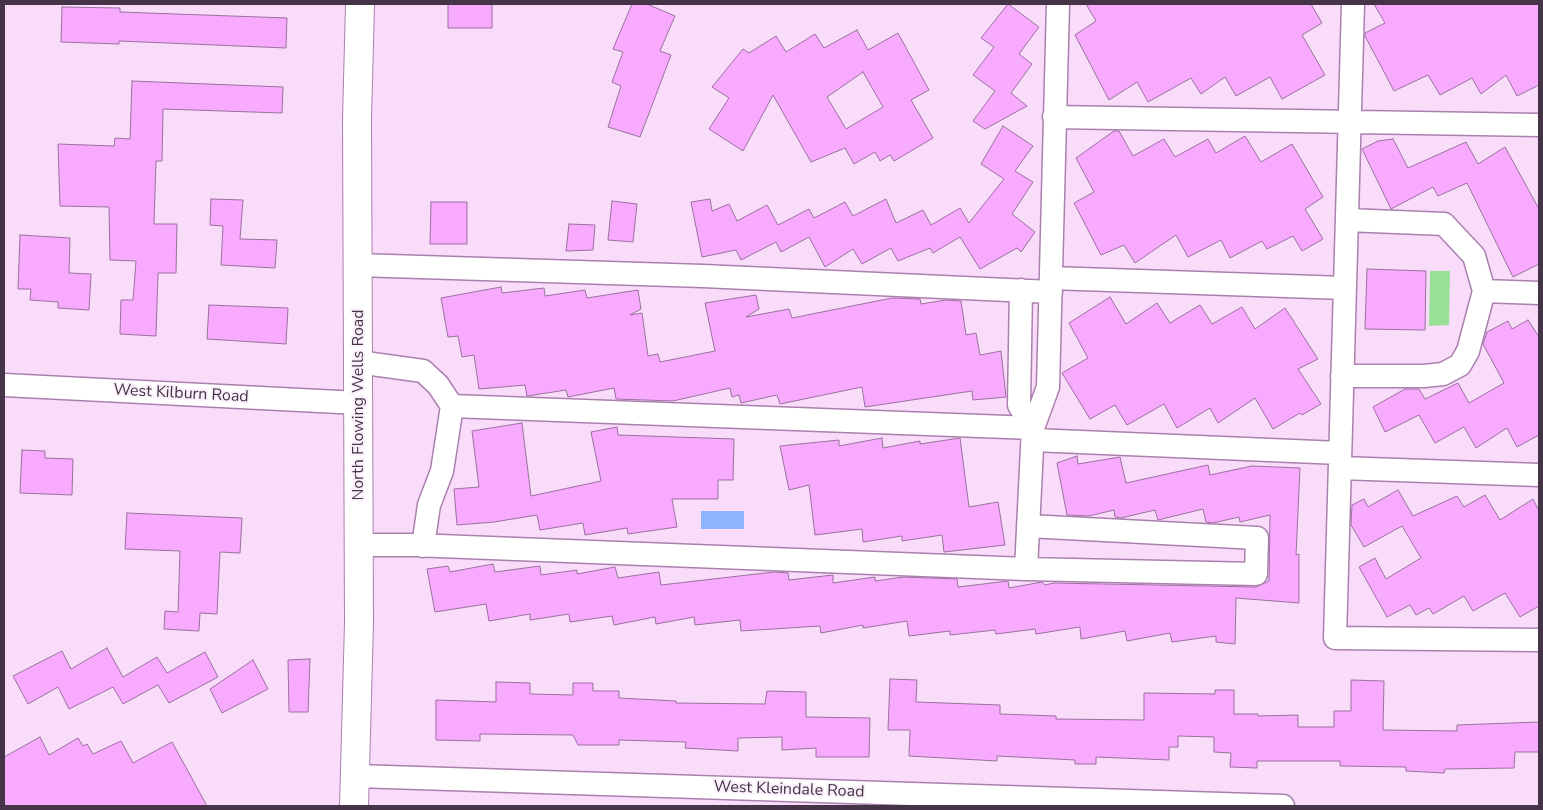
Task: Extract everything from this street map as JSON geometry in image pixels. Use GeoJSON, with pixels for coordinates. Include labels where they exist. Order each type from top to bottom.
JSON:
{"type":"FeatureCollection","features":[{"type":"Feature","properties":{"kind":"main road","name":"North Flowing Wells Road"},"geometry":{"type":"LineString","coordinates":[[354,806],[359,545],[357,118],[360,4]]}},
{"type":"Feature","properties":{"kind":"street"},"geometry":{"type":"LineString","coordinates":[[1026,569],[1033,434],[1048,387],[1058,4]]}},
{"type":"Feature","properties":{"kind":"street"},"geometry":{"type":"LineString","coordinates":[[1353,4],[1335,638],[1539,640]]}},
{"type":"Feature","properties":{"kind":"street"},"geometry":{"type":"LineString","coordinates":[[1054,117],[1539,125]]}},
{"type":"Feature","properties":{"kind":"street"},"geometry":{"type":"LineString","coordinates":[[1342,376],[1424,376],[1443,374],[1460,366],[1468,351],[1484,291],[1474,256],[1444,224],[1347,220]]}},
{"type":"Feature","properties":{"kind":"street"},"geometry":{"type":"LineString","coordinates":[[358,265],[713,276],[1022,290],[1051,285],[1345,288]]}},
{"type":"Feature","properties":{"kind":"street"},"geometry":{"type":"LineString","coordinates":[[1022,290],[1019,405],[1033,434]]}},
{"type":"Feature","properties":{"kind":"street"},"geometry":{"type":"LineString","coordinates":[[1484,291],[1539,293]]}},
{"type":"Feature","properties":{"kind":"street"},"geometry":{"type":"LineString","coordinates":[[358,362],[424,372],[438,385],[452,406],[442,471],[429,505],[423,546]]}},
{"type":"Feature","properties":{"kind":"street","name":"West Kilburn Road"},"geometry":{"type":"LineString","coordinates":[[4,385],[359,403]]}},
{"type":"Feature","properties":{"kind":"street"},"geometry":{"type":"LineString","coordinates":[[452,406],[1033,434],[1539,475]]}},
{"type":"Feature","properties":{"kind":"street"},"geometry":{"type":"LineString","coordinates":[[359,545],[1026,569],[1256,574],[1257,538],[1028,526]]}},
{"type":"Feature","properties":{"kind":"street","name":"West Kleindale Road"},"geometry":{"type":"LineString","coordinates":[[356,776],[1283,806]]}},
{"type":"Feature","properties":{"kind":"green space"},"geometry":{"type":"Polygon","coordinates":[[[1430,271],[1450,271],[1449,325],[1429,326],[1430,271]]]}},
{"type":"Feature","properties":{"kind":"water"},"geometry":{"type":"Polygon","coordinates":[[[701,511],[744,511],[744,529],[701,529],[701,511]]]}},
{"type":"Feature","properties":{"kind":"building"},"geometry":{"type":"Polygon","coordinates":[[[448,4],[492,4],[492,28],[448,28],[448,4]]]}},
{"type":"Feature","properties":{"kind":"building"},"geometry":{"type":"Polygon","coordinates":[[[632,4],[647,4],[675,16],[660,51],[671,55],[640,137],[608,127],[621,86],[612,82],[623,52],[613,49],[632,4]]]}},
{"type":"Feature","properties":{"kind":"building"},"geometry":{"type":"Polygon","coordinates":[[[1008,4],[1039,27],[1019,54],[1032,64],[1011,93],[1027,106],[985,129],[973,121],[995,91],[973,75],[994,47],[981,38],[1008,4]]]}},
{"type":"Feature","properties":{"kind":"building"},"geometry":{"type":"Polygon","coordinates":[[[1086,4],[1311,4],[1322,23],[1302,35],[1325,75],[1282,99],[1270,77],[1236,96],[1225,77],[1201,94],[1191,78],[1148,102],[1137,82],[1109,100],[1075,35],[1096,21],[1086,4]]]}},
{"type":"Feature","properties":{"kind":"building"},"geometry":{"type":"Polygon","coordinates":[[[1374,4],[1539,4],[1539,85],[1517,96],[1506,75],[1481,94],[1472,78],[1440,95],[1428,75],[1394,91],[1365,36],[1365,33],[1385,23],[1374,4]]]}},
{"type":"Feature","properties":{"kind":"building"},"geometry":{"type":"Polygon","coordinates":[[[62,7],[120,8],[120,12],[287,18],[286,48],[119,41],[119,44],[61,42],[62,7]]]}},
{"type":"Feature","properties":{"kind":"building"},"geometry":{"type":"Polygon","coordinates":[[[857,30],[868,50],[898,33],[929,90],[911,100],[933,138],[894,161],[890,155],[880,161],[875,152],[854,164],[845,148],[811,162],[773,95],[743,151],[709,129],[729,98],[712,87],[743,49],[749,53],[776,36],[786,52],[815,34],[824,48],[857,30]],[[863,72],[827,97],[846,129],[883,107],[863,72]]]}},
{"type":"Feature","properties":{"kind":"building"},"geometry":{"type":"Polygon","coordinates":[[[132,81],[283,87],[282,113],[163,109],[162,161],[156,161],[154,224],[177,224],[176,273],[158,273],[156,336],[120,334],[121,300],[133,300],[136,261],[110,260],[109,207],[60,206],[58,144],[114,146],[115,138],[130,139],[132,81]]]}},
{"type":"Feature","properties":{"kind":"building"},"geometry":{"type":"Polygon","coordinates":[[[1003,126],[1033,146],[1015,171],[1033,182],[1012,214],[1035,232],[1021,252],[1017,248],[980,269],[960,237],[933,253],[930,248],[898,261],[891,248],[862,264],[853,249],[825,267],[809,237],[781,252],[776,242],[741,260],[736,250],[702,257],[691,202],[710,199],[712,211],[729,204],[737,221],[767,205],[778,225],[809,209],[814,218],[845,202],[853,216],[886,199],[896,223],[923,210],[931,225],[960,208],[969,223],[1004,179],[981,164],[1003,126]]]}},
{"type":"Feature","properties":{"kind":"building"},"geometry":{"type":"Polygon","coordinates":[[[1114,131],[1119,131],[1133,156],[1164,139],[1175,157],[1208,139],[1216,153],[1245,136],[1261,162],[1292,144],[1323,197],[1305,209],[1323,239],[1302,251],[1293,236],[1267,249],[1262,241],[1230,258],[1221,240],[1188,257],[1176,235],[1135,263],[1124,245],[1101,255],[1074,203],[1094,192],[1076,158],[1114,131]]]}},
{"type":"Feature","properties":{"kind":"building"},"geometry":{"type":"Polygon","coordinates":[[[1393,139],[1408,168],[1466,142],[1478,164],[1505,147],[1539,209],[1539,264],[1513,277],[1467,183],[1438,196],[1433,187],[1391,209],[1362,149],[1378,141],[1393,139]]]}},
{"type":"Feature","properties":{"kind":"building"},"geometry":{"type":"Polygon","coordinates":[[[211,199],[243,200],[240,239],[277,240],[275,268],[221,265],[223,226],[210,225],[211,199]]]}},
{"type":"Feature","properties":{"kind":"building"},"geometry":{"type":"Polygon","coordinates":[[[612,201],[637,204],[633,242],[608,240],[612,201]]]}},
{"type":"Feature","properties":{"kind":"building"},"geometry":{"type":"Polygon","coordinates":[[[431,202],[467,202],[467,244],[430,244],[431,202]]]}},
{"type":"Feature","properties":{"kind":"building"},"geometry":{"type":"Polygon","coordinates":[[[569,224],[595,225],[593,250],[566,251],[569,224]]]}},
{"type":"Feature","properties":{"kind":"building"},"geometry":{"type":"Polygon","coordinates":[[[20,235],[70,238],[69,273],[91,274],[89,310],[58,308],[58,302],[30,300],[31,289],[18,289],[20,235]]]}},
{"type":"Feature","properties":{"kind":"building"},"geometry":{"type":"Polygon","coordinates":[[[1367,269],[1426,271],[1425,330],[1365,329],[1367,269]]]}},
{"type":"Feature","properties":{"kind":"building"},"geometry":{"type":"Polygon","coordinates":[[[501,287],[502,293],[544,288],[545,296],[585,290],[587,298],[638,290],[641,309],[630,315],[642,313],[648,356],[658,354],[660,362],[715,351],[705,303],[756,295],[759,309],[746,317],[789,309],[792,318],[892,298],[920,299],[921,304],[946,300],[961,301],[966,335],[976,333],[980,355],[1001,351],[1006,397],[973,400],[972,391],[865,407],[862,387],[780,404],[777,395],[741,403],[739,395],[732,397],[730,388],[673,401],[616,399],[614,388],[568,397],[566,390],[527,396],[525,385],[479,389],[474,355],[462,357],[458,336],[448,337],[441,298],[501,287]]]}},
{"type":"Feature","properties":{"kind":"building"},"geometry":{"type":"Polygon","coordinates":[[[1110,297],[1126,324],[1157,303],[1170,323],[1200,305],[1212,324],[1242,307],[1255,329],[1285,308],[1318,359],[1298,369],[1321,404],[1302,415],[1300,413],[1273,429],[1255,398],[1218,423],[1210,408],[1177,428],[1164,404],[1127,425],[1115,405],[1090,419],[1062,373],[1088,358],[1069,323],[1110,297]]]}},
{"type":"Feature","properties":{"kind":"building"},"geometry":{"type":"Polygon","coordinates":[[[209,305],[288,308],[286,344],[207,339],[209,305]]]}},
{"type":"Feature","properties":{"kind":"building"},"geometry":{"type":"Polygon","coordinates":[[[1528,320],[1539,337],[1539,435],[1517,447],[1507,428],[1476,448],[1464,427],[1435,443],[1419,415],[1385,432],[1373,407],[1405,389],[1419,389],[1425,399],[1458,383],[1469,403],[1504,383],[1483,344],[1487,332],[1508,321],[1512,329],[1528,320]]]}},
{"type":"Feature","properties":{"kind":"building"},"geometry":{"type":"Polygon","coordinates":[[[522,423],[531,496],[601,481],[591,432],[617,427],[618,435],[734,439],[733,480],[718,480],[718,499],[672,499],[677,527],[628,534],[627,528],[585,535],[583,523],[540,530],[537,515],[494,522],[457,525],[454,489],[479,487],[472,431],[522,423]]]}},
{"type":"Feature","properties":{"kind":"building"},"geometry":{"type":"Polygon","coordinates":[[[882,438],[883,448],[920,441],[920,444],[960,438],[969,507],[998,502],[1005,545],[944,552],[942,535],[902,541],[902,536],[863,542],[862,529],[815,535],[809,485],[789,490],[780,446],[839,440],[839,446],[882,438]]]}},
{"type":"Feature","properties":{"kind":"building"},"geometry":{"type":"Polygon","coordinates":[[[22,450],[45,451],[45,458],[73,459],[72,495],[20,493],[22,450]]]}},
{"type":"Feature","properties":{"kind":"building"},"geometry":{"type":"Polygon","coordinates":[[[1077,456],[1078,464],[1120,457],[1126,483],[1208,465],[1210,475],[1252,466],[1300,468],[1296,555],[1299,554],[1299,603],[1236,598],[1235,644],[1216,642],[1216,636],[1172,642],[1170,633],[1127,641],[1125,631],[1081,639],[1080,627],[1036,634],[1035,629],[996,634],[995,630],[950,635],[950,631],[909,636],[907,621],[863,628],[863,625],[821,633],[820,626],[741,631],[740,620],[695,625],[694,617],[656,624],[655,617],[614,625],[612,616],[570,622],[569,614],[530,620],[530,614],[489,621],[486,604],[435,612],[427,569],[448,566],[450,572],[493,564],[495,572],[540,566],[541,575],[577,570],[577,574],[615,567],[618,578],[659,572],[661,585],[774,572],[788,573],[789,580],[833,575],[833,583],[875,577],[875,581],[904,577],[957,579],[958,587],[1008,581],[1009,588],[1042,582],[1045,585],[1054,583],[1256,587],[1269,581],[1270,515],[1240,522],[1239,517],[1213,523],[1206,522],[1203,509],[1158,520],[1155,510],[1121,518],[1115,517],[1114,510],[1089,516],[1067,515],[1057,463],[1077,456]]]}},
{"type":"Feature","properties":{"kind":"building"},"geometry":{"type":"Polygon","coordinates":[[[1398,490],[1413,516],[1457,496],[1464,507],[1485,495],[1500,520],[1533,499],[1539,511],[1539,606],[1520,617],[1505,593],[1473,611],[1464,596],[1433,614],[1429,608],[1416,615],[1410,605],[1387,617],[1359,567],[1375,558],[1386,579],[1421,558],[1402,526],[1364,547],[1351,525],[1352,505],[1364,499],[1368,507],[1398,490]]]}},
{"type":"Feature","properties":{"kind":"building"},"geometry":{"type":"Polygon","coordinates":[[[127,513],[242,518],[240,553],[220,552],[217,614],[200,613],[199,631],[164,629],[165,611],[178,612],[180,551],[125,549],[127,513]]]}},
{"type":"Feature","properties":{"kind":"building"},"geometry":{"type":"Polygon","coordinates":[[[107,648],[123,677],[157,657],[167,673],[205,652],[218,677],[169,703],[158,685],[123,704],[113,687],[69,709],[58,687],[28,704],[13,676],[62,651],[71,669],[107,648]]]}},
{"type":"Feature","properties":{"kind":"building"},"geometry":{"type":"Polygon","coordinates":[[[310,659],[308,712],[289,712],[288,660],[310,659]]]}},
{"type":"Feature","properties":{"kind":"building"},"geometry":{"type":"Polygon","coordinates":[[[253,660],[268,689],[222,713],[210,689],[253,660]]]}},
{"type":"Feature","properties":{"kind":"building"},"geometry":{"type":"Polygon","coordinates":[[[890,679],[917,680],[916,702],[1000,705],[1000,714],[1056,716],[1056,719],[1144,720],[1144,693],[1215,694],[1215,690],[1234,690],[1234,714],[1258,714],[1258,716],[1298,715],[1298,727],[1334,727],[1334,711],[1351,711],[1351,680],[1384,681],[1383,730],[1457,731],[1457,725],[1539,722],[1539,752],[1515,752],[1514,768],[1445,769],[1444,773],[1406,771],[1406,767],[1340,766],[1340,761],[1257,761],[1257,768],[1230,767],[1231,753],[1214,752],[1214,737],[1178,736],[1178,747],[1169,747],[1169,760],[1096,757],[1096,764],[1075,764],[1075,760],[997,756],[997,761],[909,756],[910,730],[888,730],[890,679]]]}},
{"type":"Feature","properties":{"kind":"building"},"geometry":{"type":"Polygon","coordinates":[[[496,682],[530,683],[530,694],[573,695],[573,683],[593,683],[593,691],[619,691],[619,698],[676,701],[676,703],[765,704],[767,691],[806,692],[806,717],[870,718],[869,757],[816,757],[816,748],[782,750],[782,737],[738,738],[738,751],[685,748],[686,742],[619,740],[619,745],[578,745],[573,735],[480,734],[480,741],[436,740],[436,700],[496,702],[496,682]]]}},
{"type":"Feature","properties":{"kind":"building"},"geometry":{"type":"Polygon","coordinates":[[[40,737],[49,755],[78,738],[83,746],[87,744],[93,754],[121,741],[133,763],[172,742],[207,806],[4,806],[4,757],[40,737]]]}}]}
